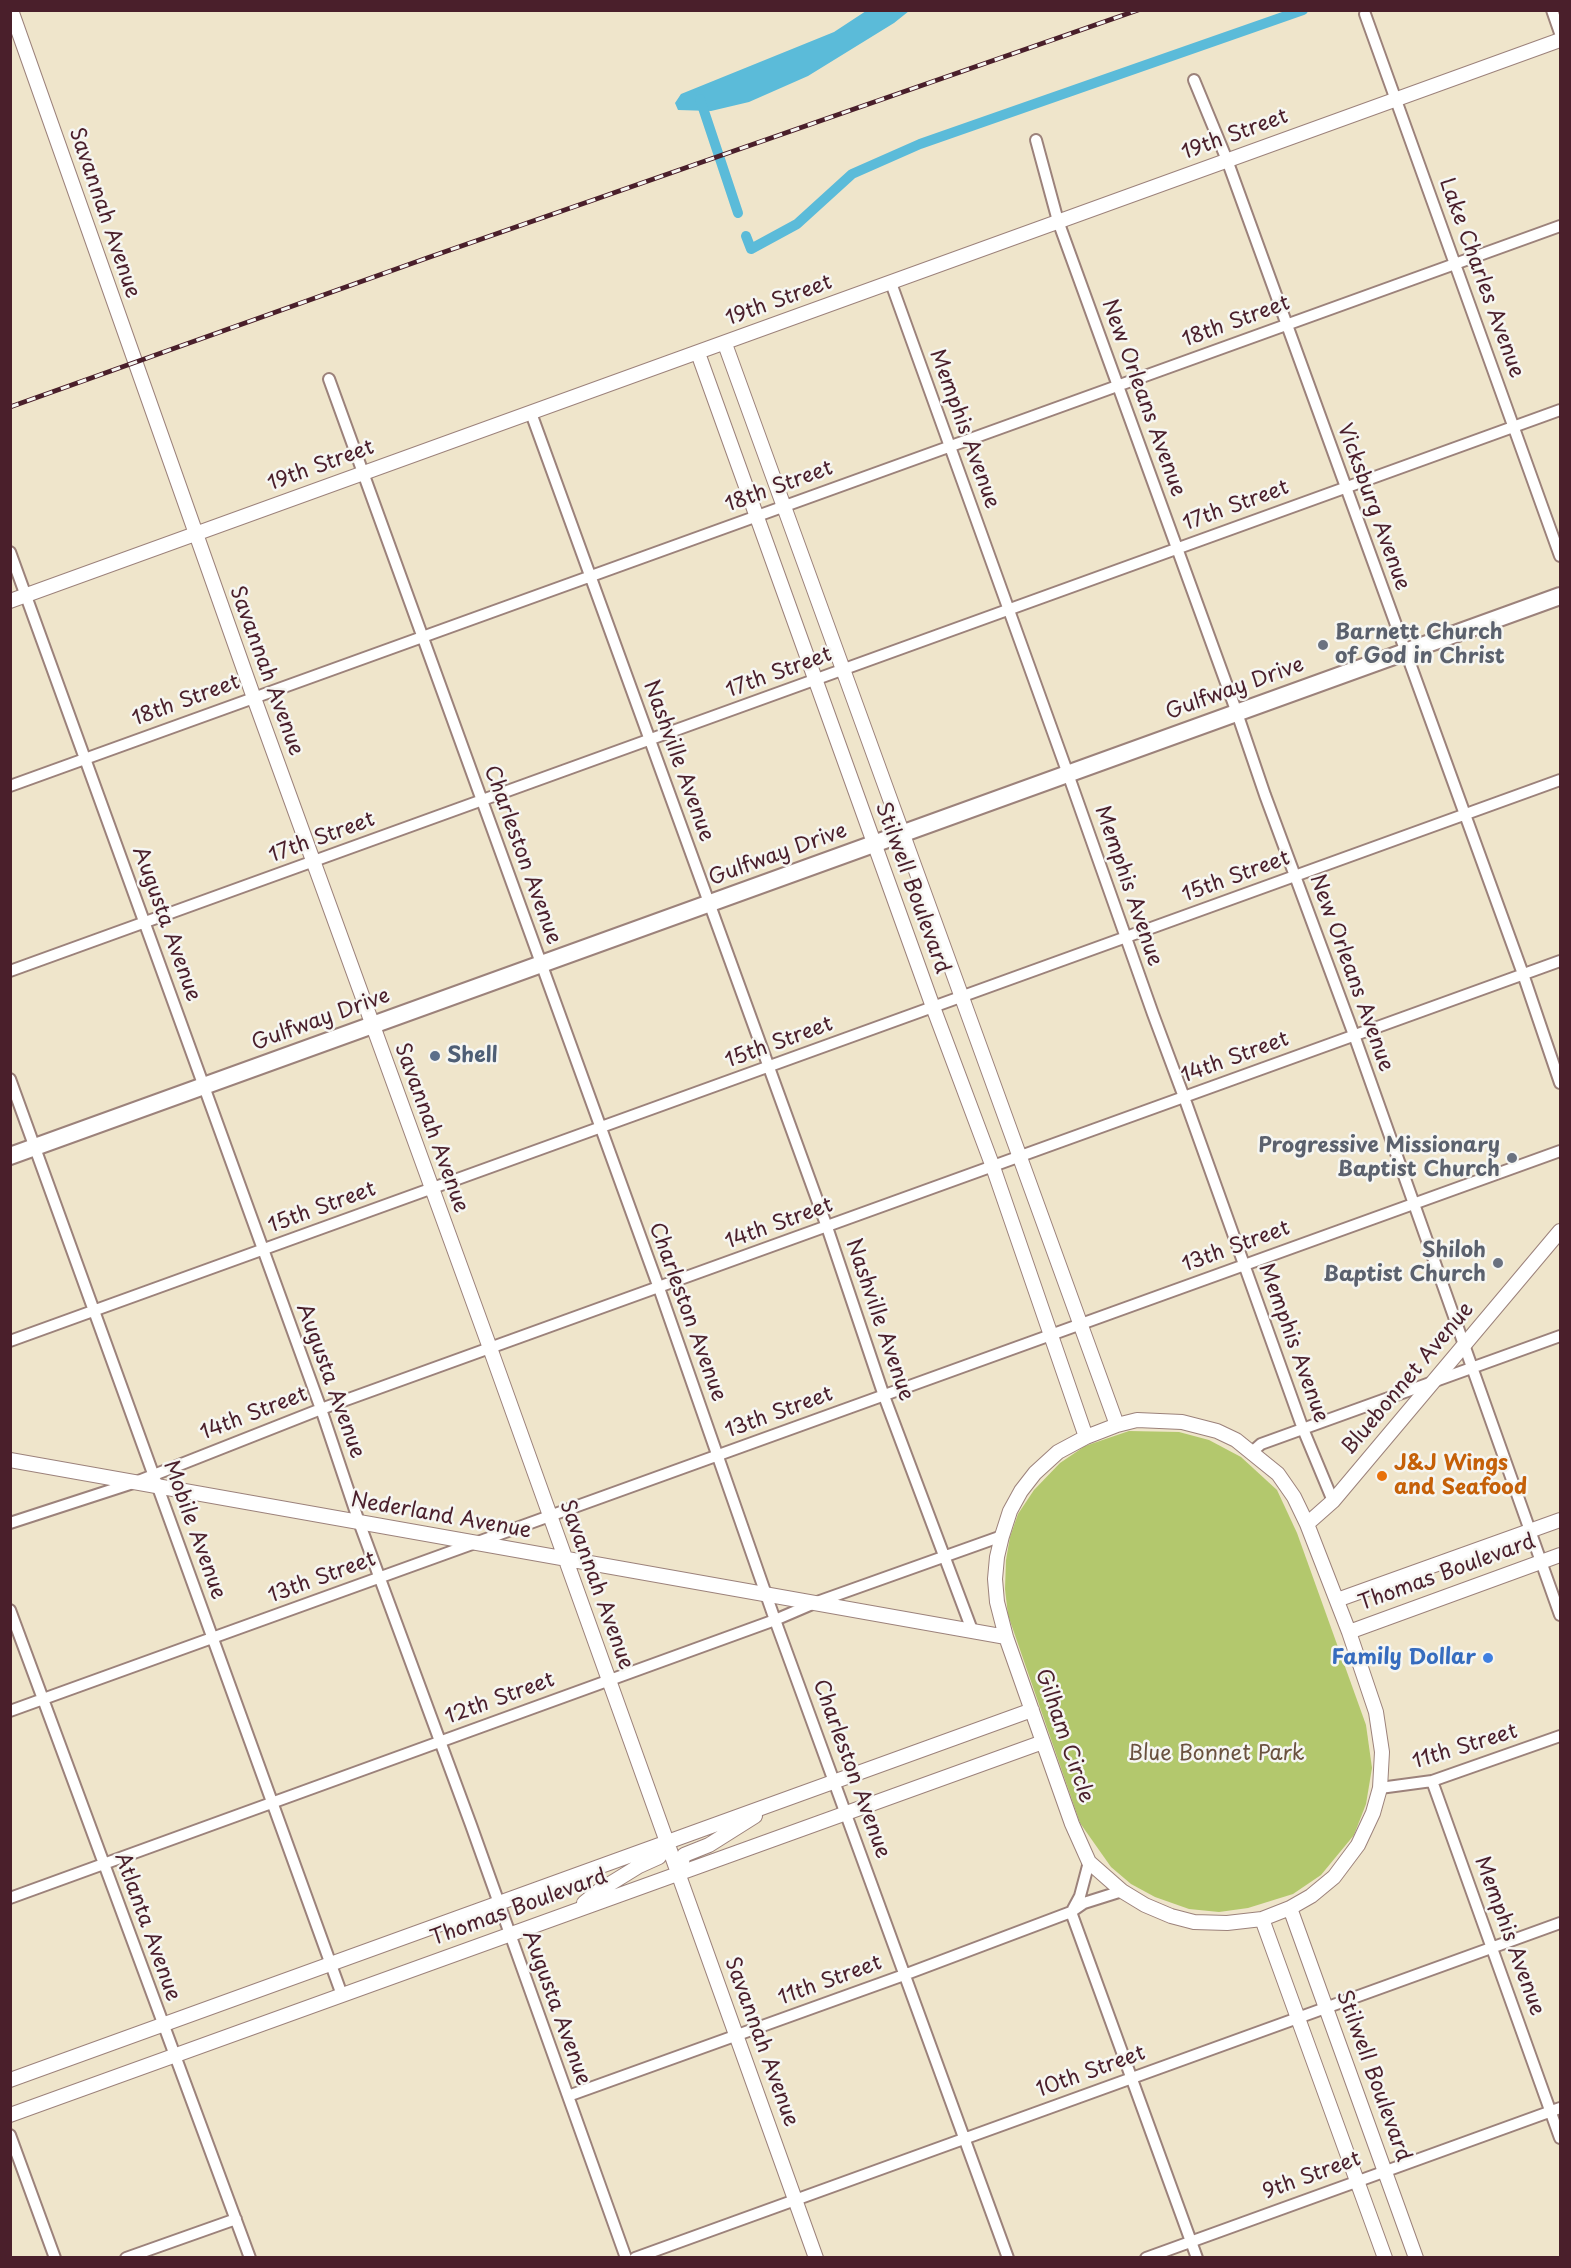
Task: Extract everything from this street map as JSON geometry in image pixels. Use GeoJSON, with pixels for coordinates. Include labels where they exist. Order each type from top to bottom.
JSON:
{"type":"FeatureCollection","features":[{"type":"Feature","properties":{"kind":"main road","name":"Gulfway Drive"},"geometry":{"type":"LineString","coordinates":[[10,1156],[1560,596]]}},
{"type":"Feature","properties":{"kind":"street","name":"Savannah Avenue"},"geometry":{"type":"LineString","coordinates":[[11,10],[195,534],[816,2258]]}},
{"type":"Feature","properties":{"kind":"street"},"geometry":{"type":"LineString","coordinates":[[1552,10],[1560,33]]}},
{"type":"Feature","properties":{"kind":"street","name":"Lake Charles Avenue"},"geometry":{"type":"LineString","coordinates":[[1365,14],[1560,556]]}},
{"type":"Feature","properties":{"kind":"street","name":"19th Street"},"geometry":{"type":"LineString","coordinates":[[10,601],[1560,40]]}},
{"type":"Feature","properties":{"kind":"street","name":"Vicksburg Avenue"},"geometry":{"type":"LineString","coordinates":[[1194,80],[1227,160],[1464,815],[1524,974],[1560,1083]]}},
{"type":"Feature","properties":{"kind":"street","name":"New Orleans Avenue"},"geometry":{"type":"LineString","coordinates":[[1036,140],[1058,221],[1354,1035],[1560,1615]]}},
{"type":"Feature","properties":{"kind":"street","name":"18th Street"},"geometry":{"type":"LineString","coordinates":[[10,786],[1560,226]]}},
{"type":"Feature","properties":{"kind":"street","name":"Memphis Avenue"},"geometry":{"type":"LineString","coordinates":[[891,283],[1303,1429],[1333,1501]]}},
{"type":"Feature","properties":{"kind":"street","name":"Stilwell Boulevard"},"geometry":{"type":"LineString","coordinates":[[725,344],[1117,1425]]}},
{"type":"Feature","properties":{"kind":"street","name":"Stilwell Boulevard"},"geometry":{"type":"LineString","coordinates":[[698,353],[933,1007],[993,1167],[1086,1437]]}},
{"type":"Feature","properties":{"kind":"street","name":"Charleston Avenue"},"geometry":{"type":"LineString","coordinates":[[329,379],[1008,2258]]}},
{"type":"Feature","properties":{"kind":"street","name":"17th Street"},"geometry":{"type":"LineString","coordinates":[[10,971],[1560,410]]}},
{"type":"Feature","properties":{"kind":"street","name":"Nashville Avenue"},"geometry":{"type":"LineString","coordinates":[[531,413],[827,1227],[884,1396],[972,1630]]}},
{"type":"Feature","properties":{"kind":"street","name":"Augusta Avenue"},"geometry":{"type":"LineString","coordinates":[[10,552],[626,2258]]}},
{"type":"Feature","properties":{"kind":"street","name":"15th Street"},"geometry":{"type":"LineString","coordinates":[[10,1341],[1560,780]]}},
{"type":"Feature","properties":{"kind":"street","name":"14th Street"},"geometry":{"type":"LineString","coordinates":[[155,1480],[321,1409],[1560,961]]}},
{"type":"Feature","properties":{"kind":"street","name":"Mobile Avenue"},"geometry":{"type":"LineString","coordinates":[[10,1079],[342,1995]]}},
{"type":"Feature","properties":{"kind":"street","name":"13th Street"},"geometry":{"type":"LineString","coordinates":[[10,1711],[1560,1151]]}},
{"type":"Feature","properties":{"kind":"street","name":"Bluebonnet Avenue"},"geometry":{"type":"LineString","coordinates":[[1307,1524],[1333,1501],[1560,1231]]}},
{"type":"Feature","properties":{"kind":"street"},"geometry":{"type":"LineString","coordinates":[[1252,1452],[1261,1444],[1560,1336]]}},
{"type":"Feature","properties":{"kind":"street","name":"Gilham Circle"},"geometry":{"type":"LineString","coordinates":[[1137,1420],[1182,1422],[1217,1431],[1236,1440],[1278,1474],[1294,1497],[1307,1524],[1349,1632],[1380,1729],[1382,1770],[1380,1788],[1367,1828],[1358,1845],[1334,1877],[1311,1896],[1290,1908],[1262,1919],[1227,1923],[1194,1922],[1171,1916],[1145,1905],[1122,1891],[1089,1862],[1072,1824],[1006,1637],[997,1602],[995,1579],[997,1557],[1010,1511],[1021,1491],[1035,1473],[1058,1452],[1086,1437],[1117,1425],[1137,1420]]}},
{"type":"Feature","properties":{"kind":"street","name":"Nederland Avenue"},"geometry":{"type":"LineString","coordinates":[[10,1460],[136,1482],[155,1480],[359,1522],[1006,1637]]}},
{"type":"Feature","properties":{"kind":"street"},"geometry":{"type":"LineString","coordinates":[[10,1523],[136,1482]]}},
{"type":"Feature","properties":{"kind":"street","name":"Thomas Boulevard"},"geometry":{"type":"LineString","coordinates":[[1336,1600],[1560,1520]]}},
{"type":"Feature","properties":{"kind":"street","name":"12th Street"},"geometry":{"type":"LineString","coordinates":[[10,1898],[1002,1536]]}},
{"type":"Feature","properties":{"kind":"street","name":"Thomas Boulevard"},"geometry":{"type":"LineString","coordinates":[[1349,1632],[1560,1555]]}},
{"type":"Feature","properties":{"kind":"street","name":"Atlanta Avenue"},"geometry":{"type":"LineString","coordinates":[[10,1610],[250,2258]]}},
{"type":"Feature","properties":{"kind":"street","name":"Thomas Boulevard"},"geometry":{"type":"LineString","coordinates":[[10,2080],[1032,1710]]}},
{"type":"Feature","properties":{"kind":"street","name":"11th Street"},"geometry":{"type":"LineString","coordinates":[[1380,1788],[1432,1781],[1560,1736]]}},
{"type":"Feature","properties":{"kind":"street","name":"Thomas Boulevard"},"geometry":{"type":"LineString","coordinates":[[10,2115],[1043,1742]]}},
{"type":"Feature","properties":{"kind":"street","name":"Memphis Avenue"},"geometry":{"type":"LineString","coordinates":[[1432,1781],[1493,1948],[1556,2110],[1560,2138]]}},
{"type":"Feature","properties":{"kind":"street"},"geometry":{"type":"LineString","coordinates":[[678,1873],[684,1855],[709,1845],[768,1806]]}},
{"type":"Feature","properties":{"kind":"street"},"geometry":{"type":"LineString","coordinates":[[575,1910],[600,1890],[639,1866],[659,1857],[667,1842]]}},
{"type":"Feature","properties":{"kind":"street"},"geometry":{"type":"LineString","coordinates":[[1089,1862],[1080,1896],[1071,1912],[1197,2258]]}},
{"type":"Feature","properties":{"kind":"street","name":"11th Street"},"geometry":{"type":"LineString","coordinates":[[568,2096],[904,1975],[1071,1912],[1084,1903],[1122,1891]]}},
{"type":"Feature","properties":{"kind":"street","name":"Stilwell Boulevard"},"geometry":{"type":"LineString","coordinates":[[1290,1908],[1416,2258]]}},
{"type":"Feature","properties":{"kind":"street"},"geometry":{"type":"LineString","coordinates":[[1262,1919],[1385,2258]]}},
{"type":"Feature","properties":{"kind":"street","name":"10th Street"},"geometry":{"type":"LineString","coordinates":[[635,2258],[1560,1923]]}},
{"type":"Feature","properties":{"kind":"street","name":"9th Street"},"geometry":{"type":"LineString","coordinates":[[1146,2258],[1556,2110]]}},
{"type":"Feature","properties":{"kind":"street"},"geometry":{"type":"LineString","coordinates":[[10,2134],[55,2258]]}},
{"type":"Feature","properties":{"kind":"street"},"geometry":{"type":"LineString","coordinates":[[126,2258],[236,2219]]}},
{"type":"Feature","properties":{"kind":"green space","name":"Blue Bonnet Park"},"geometry":{"type":"Polygon","coordinates":[[[1129,1431],[1179,1432],[1209,1440],[1241,1457],[1277,1490],[1297,1533],[1366,1725],[1372,1768],[1366,1804],[1354,1835],[1321,1875],[1293,1894],[1248,1908],[1219,1912],[1189,1909],[1155,1897],[1131,1884],[1111,1867],[1080,1823],[1008,1615],[1005,1589],[1006,1560],[1010,1537],[1018,1514],[1034,1490],[1060,1463],[1085,1446],[1129,1431]]]}},
{"type":"Feature","properties":{"kind":"water"},"geometry":{"type":"Polygon","coordinates":[[[866,11],[909,11],[894,23],[808,76],[749,102],[711,111],[678,110],[675,103],[681,94],[834,32],[866,11]]]}},
{"type":"Feature","properties":{"kind":"waterway"},"geometry":{"type":"LineString","coordinates":[[746,236],[751,249],[797,224],[852,174],[920,144],[1303,10]]}},
{"type":"Feature","properties":{"kind":"waterway"},"geometry":{"type":"LineString","coordinates":[[700,99],[738,213]]}},
{"type":"Feature","properties":{"kind":"railway"},"geometry":{"type":"LineString","coordinates":[[10,407],[427,258],[1138,10]]}},
{"type":"Feature","properties":{"kind":"place","name":"Barnett Church of God in Christ"},"geometry":{"type":"Point","coordinates":[1323,645]}},
{"type":"Feature","properties":{"kind":"place","name":"Shell"},"geometry":{"type":"Point","coordinates":[435,1056]}},
{"type":"Feature","properties":{"kind":"place","name":"Progressive Missionary Baptist Church"},"geometry":{"type":"Point","coordinates":[1512,1158]}},
{"type":"Feature","properties":{"kind":"place","name":"Shiloh Baptist Church"},"geometry":{"type":"Point","coordinates":[1498,1263]}},
{"type":"Feature","properties":{"kind":"place","name":"J&J Wings and Seafood"},"geometry":{"type":"Point","coordinates":[1382,1476]}},
{"type":"Feature","properties":{"kind":"place","name":"Family Dollar"},"geometry":{"type":"Point","coordinates":[1488,1658]}}]}
